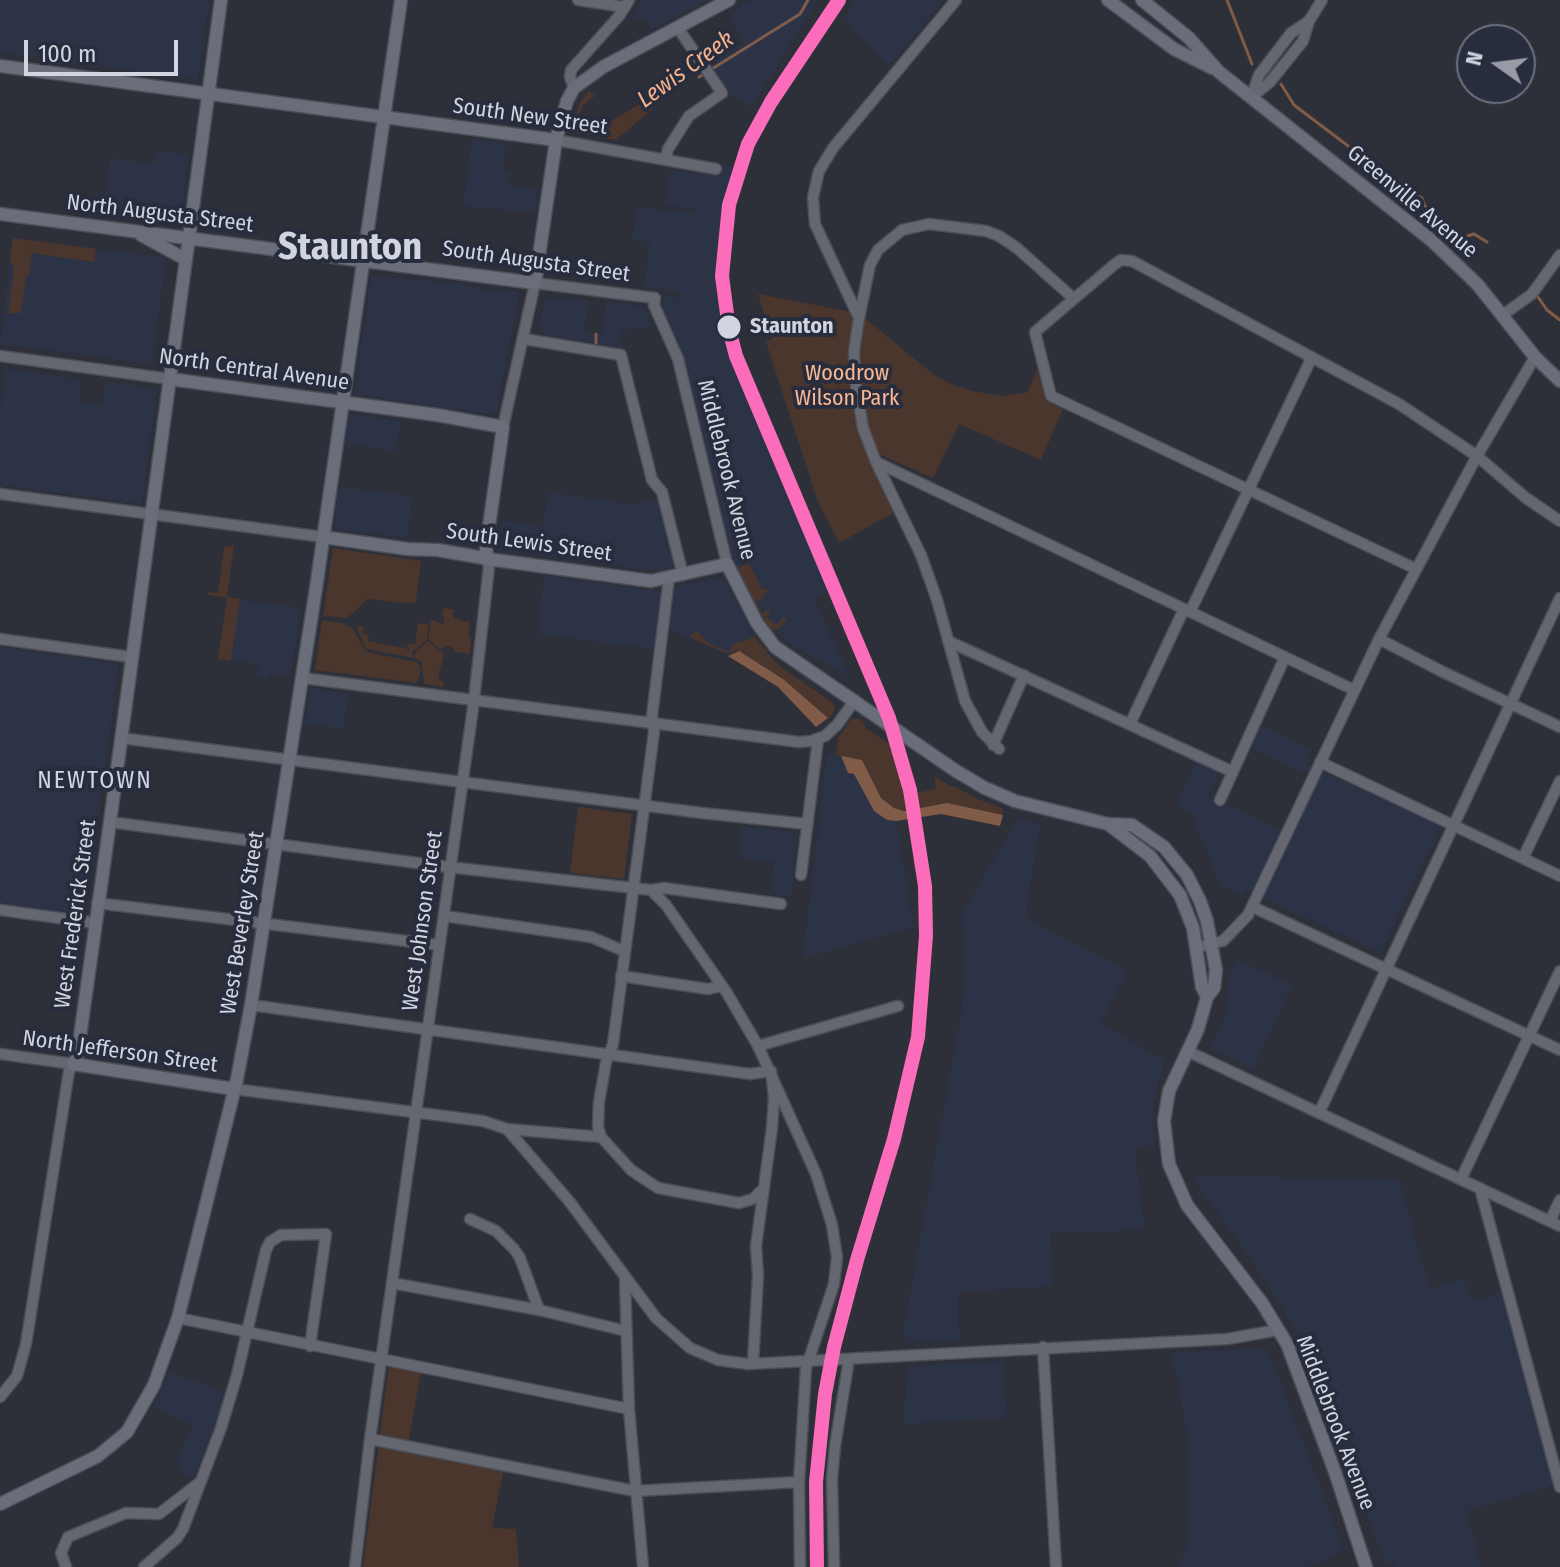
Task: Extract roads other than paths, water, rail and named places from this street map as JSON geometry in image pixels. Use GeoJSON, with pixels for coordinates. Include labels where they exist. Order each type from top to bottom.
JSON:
{"type":"FeatureCollection","features":[{"type":"Feature","properties":{"kind":"main road","name":"West Frederick Street"},"geometry":{"type":"LineString","coordinates":[[73,1064],[77,1058],[110,822],[221,0]]}},
{"type":"Feature","properties":{"kind":"main road","name":"West Beverley Street"},"geometry":{"type":"LineString","coordinates":[[0,1504],[98,1456],[127,1432],[154,1385],[178,1318],[234,1089],[251,1005],[303,678],[401,0]]}},
{"type":"Feature","properties":{"kind":"main road"},"geometry":{"type":"LineString","coordinates":[[535,283],[556,140],[574,88],[603,67],[729,0]]}},
{"type":"Feature","properties":{"kind":"main road","name":"Greenville Avenue"},"geometry":{"type":"LineString","coordinates":[[1108,0],[1174,49],[1219,72],[1431,240],[1478,285],[1535,357],[1560,381]]}},
{"type":"Feature","properties":{"kind":"main road","name":"Greenville Avenue"},"geometry":{"type":"LineString","coordinates":[[1142,0],[1189,38],[1219,72]]}},
{"type":"Feature","properties":{"kind":"main road","name":"South New Street"},"geometry":{"type":"LineString","coordinates":[[0,66],[556,140]]}},
{"type":"Feature","properties":{"kind":"main road","name":"North Augusta Street"},"geometry":{"type":"LineString","coordinates":[[0,214],[364,259]]}},
{"type":"Feature","properties":{"kind":"main road"},"geometry":{"type":"LineString","coordinates":[[138,233],[185,259]]}},
{"type":"Feature","properties":{"kind":"main road","name":"South Augusta Street"},"geometry":{"type":"LineString","coordinates":[[364,259],[535,283]]}},
{"type":"Feature","properties":{"kind":"main road","name":"North Central Avenue"},"geometry":{"type":"LineString","coordinates":[[170,379],[503,427]]}},
{"type":"Feature","properties":{"kind":"main road","name":"West Johnson Street"},"geometry":{"type":"LineString","coordinates":[[487,558],[503,427]]}},
{"type":"Feature","properties":{"kind":"main road","name":"South Lewis Street"},"geometry":{"type":"LineString","coordinates":[[323,537],[651,581],[727,564]]}},
{"type":"Feature","properties":{"kind":"main road","name":"Middlebrook Avenue"},"geometry":{"type":"LineString","coordinates":[[727,564],[757,623],[772,645],[789,659],[985,788],[1015,801],[1137,828],[1157,842],[1187,875],[1200,901],[1212,945],[1215,979],[1198,1029],[1173,1077],[1165,1110],[1166,1145],[1172,1172],[1187,1205],[1262,1303],[1287,1344],[1335,1472],[1366,1567]]}},
{"type":"Feature","properties":{"kind":"main road","name":"Middlebrook Avenue"},"geometry":{"type":"LineString","coordinates":[[1108,824],[1145,851],[1167,874],[1186,909],[1197,947],[1202,987],[1207,997]]}},
{"type":"Feature","properties":{"kind":"main road","name":"North Jefferson Street"},"geometry":{"type":"LineString","coordinates":[[73,1064],[234,1089]]}},
{"type":"Feature","properties":{"kind":"street"},"geometry":{"type":"LineString","coordinates":[[578,0],[627,3]]}},
{"type":"Feature","properties":{"kind":"street"},"geometry":{"type":"LineString","coordinates":[[859,318],[815,224],[813,197],[819,171],[833,148],[956,0]]}},
{"type":"Feature","properties":{"kind":"street"},"geometry":{"type":"LineString","coordinates":[[1252,97],[1270,82],[1303,41],[1309,21],[1322,0]]}},
{"type":"Feature","properties":{"kind":"street"},"geometry":{"type":"LineString","coordinates":[[574,88],[571,70],[627,3]]}},
{"type":"Feature","properties":{"kind":"street"},"geometry":{"type":"LineString","coordinates":[[666,158],[668,149],[689,116],[722,93],[678,28]]}},
{"type":"Feature","properties":{"kind":"street","name":"South New Street"},"geometry":{"type":"LineString","coordinates":[[556,140],[716,169]]}},
{"type":"Feature","properties":{"kind":"street"},"geometry":{"type":"LineString","coordinates":[[1024,675],[996,747],[982,732],[965,701],[921,555],[863,428],[856,397],[854,351],[870,265],[878,250],[902,230],[929,224],[986,231],[999,236],[1073,298]]}},
{"type":"Feature","properties":{"kind":"street"},"geometry":{"type":"LineString","coordinates":[[1504,314],[1532,294],[1560,255]]}},
{"type":"Feature","properties":{"kind":"street"},"geometry":{"type":"LineString","coordinates":[[1416,569],[1051,396],[1035,332],[1119,261],[1132,261],[1399,404],[1477,456],[1526,498],[1560,521]]}},
{"type":"Feature","properties":{"kind":"street","name":"South Augusta Street"},"geometry":{"type":"LineString","coordinates":[[535,283],[655,298]]}},
{"type":"Feature","properties":{"kind":"street","name":"West Johnson Street"},"geometry":{"type":"LineString","coordinates":[[503,427],[535,283]]}},
{"type":"Feature","properties":{"kind":"street","name":"Middlebrook Avenue"},"geometry":{"type":"LineString","coordinates":[[655,298],[654,305],[677,355],[727,564]]}},
{"type":"Feature","properties":{"kind":"street"},"geometry":{"type":"LineString","coordinates":[[524,339],[621,355],[652,480],[662,492],[683,575]]}},
{"type":"Feature","properties":{"kind":"street","name":"North Central Avenue"},"geometry":{"type":"LineString","coordinates":[[0,356],[170,379]]}},
{"type":"Feature","properties":{"kind":"street"},"geometry":{"type":"LineString","coordinates":[[1130,724],[1312,357]]}},
{"type":"Feature","properties":{"kind":"street"},"geometry":{"type":"LineString","coordinates":[[1197,947],[1212,945],[1231,935],[1253,907],[1379,639],[1477,456],[1535,357]]}},
{"type":"Feature","properties":{"kind":"street"},"geometry":{"type":"LineString","coordinates":[[876,462],[1354,690]]}},
{"type":"Feature","properties":{"kind":"street"},"geometry":{"type":"LineString","coordinates":[[0,494],[323,537]]}},
{"type":"Feature","properties":{"kind":"street","name":"West Johnson Street"},"geometry":{"type":"LineString","coordinates":[[355,1567],[370,1439],[474,700],[489,567],[487,558]]}},
{"type":"Feature","properties":{"kind":"street"},"geometry":{"type":"LineString","coordinates":[[669,578],[644,806],[613,1044],[599,1102],[598,1127],[601,1137],[634,1173],[661,1189],[739,1203],[753,1199],[762,1190]]}},
{"type":"Feature","properties":{"kind":"street"},"geometry":{"type":"LineString","coordinates":[[1319,1113],[1560,598]]}},
{"type":"Feature","properties":{"kind":"street"},"geometry":{"type":"LineString","coordinates":[[0,639],[131,657]]}},
{"type":"Feature","properties":{"kind":"street"},"geometry":{"type":"LineString","coordinates":[[1379,639],[1560,727]]}},
{"type":"Feature","properties":{"kind":"street"},"geometry":{"type":"LineString","coordinates":[[948,641],[1233,772]]}},
{"type":"Feature","properties":{"kind":"street"},"geometry":{"type":"LineString","coordinates":[[1220,800],[1285,657]]}},
{"type":"Feature","properties":{"kind":"street"},"geometry":{"type":"LineString","coordinates":[[303,678],[791,742],[818,739],[835,727],[855,700]]}},
{"type":"Feature","properties":{"kind":"street"},"geometry":{"type":"LineString","coordinates":[[121,738],[644,806],[807,824]]}},
{"type":"Feature","properties":{"kind":"street"},"geometry":{"type":"LineString","coordinates":[[801,875],[818,739]]}},
{"type":"Feature","properties":{"kind":"street"},"geometry":{"type":"LineString","coordinates":[[1320,762],[1560,876]]}},
{"type":"Feature","properties":{"kind":"street"},"geometry":{"type":"LineString","coordinates":[[1523,858],[1560,781]]}},
{"type":"Feature","properties":{"kind":"street"},"geometry":{"type":"LineString","coordinates":[[110,822],[450,867],[651,890],[664,888],[781,904]]}},
{"type":"Feature","properties":{"kind":"street"},"geometry":{"type":"LineString","coordinates":[[651,890],[666,905],[722,986],[758,1046],[823,1192],[836,1252],[834,1284],[806,1368],[799,1482],[800,1567]]}},
{"type":"Feature","properties":{"kind":"street"},"geometry":{"type":"LineString","coordinates":[[97,903],[439,945]]}},
{"type":"Feature","properties":{"kind":"street"},"geometry":{"type":"LineString","coordinates":[[1253,907],[1560,1050]]}},
{"type":"Feature","properties":{"kind":"street"},"geometry":{"type":"LineString","coordinates":[[0,910],[95,923]]}},
{"type":"Feature","properties":{"kind":"street"},"geometry":{"type":"LineString","coordinates":[[444,916],[594,938],[624,951]]}},
{"type":"Feature","properties":{"kind":"street"},"geometry":{"type":"LineString","coordinates":[[1461,1179],[1560,971]]}},
{"type":"Feature","properties":{"kind":"street"},"geometry":{"type":"LineString","coordinates":[[621,976],[708,989],[722,986]]}},
{"type":"Feature","properties":{"kind":"street"},"geometry":{"type":"LineString","coordinates":[[251,1005],[753,1074],[771,1071]]}},
{"type":"Feature","properties":{"kind":"street"},"geometry":{"type":"LineString","coordinates":[[758,1046],[898,1006]]}},
{"type":"Feature","properties":{"kind":"street"},"geometry":{"type":"LineString","coordinates":[[1187,1051],[1555,1224],[1560,1200]]}},
{"type":"Feature","properties":{"kind":"street","name":"North Jefferson Street"},"geometry":{"type":"LineString","coordinates":[[0,1054],[73,1064]]}},
{"type":"Feature","properties":{"kind":"street","name":"West Frederick Street"},"geometry":{"type":"LineString","coordinates":[[0,1397],[17,1376],[26,1344],[69,1071],[73,1064]]}},
{"type":"Feature","properties":{"kind":"street"},"geometry":{"type":"LineString","coordinates":[[753,1363],[758,1275],[756,1246],[773,1117],[771,1071]]}},
{"type":"Feature","properties":{"kind":"street"},"geometry":{"type":"LineString","coordinates":[[234,1089],[488,1122],[507,1129],[601,1137]]}},
{"type":"Feature","properties":{"kind":"street"},"geometry":{"type":"LineString","coordinates":[[507,1129],[569,1201],[656,1318],[690,1348],[724,1362],[849,1359],[1227,1339],[1278,1330]]}},
{"type":"Feature","properties":{"kind":"street"},"geometry":{"type":"LineString","coordinates":[[1480,1188],[1560,1487]]}},
{"type":"Feature","properties":{"kind":"street"},"geometry":{"type":"LineString","coordinates":[[470,1219],[493,1229],[514,1249],[539,1310]]}},
{"type":"Feature","properties":{"kind":"street"},"geometry":{"type":"LineString","coordinates":[[144,1567],[183,1529],[228,1407],[264,1255],[270,1242],[281,1235],[326,1234],[310,1346]]}},
{"type":"Feature","properties":{"kind":"street"},"geometry":{"type":"LineString","coordinates":[[625,1279],[629,1409],[643,1567]]}},
{"type":"Feature","properties":{"kind":"street"},"geometry":{"type":"LineString","coordinates":[[392,1283],[539,1310],[626,1331]]}},
{"type":"Feature","properties":{"kind":"street"},"geometry":{"type":"LineString","coordinates":[[178,1318],[629,1409]]}},
{"type":"Feature","properties":{"kind":"street"},"geometry":{"type":"LineString","coordinates":[[1043,1347],[1056,1567]]}},
{"type":"Feature","properties":{"kind":"street"},"geometry":{"type":"LineString","coordinates":[[834,1567],[835,1446],[849,1359]]}},
{"type":"Feature","properties":{"kind":"street"},"geometry":{"type":"LineString","coordinates":[[370,1439],[635,1491],[799,1482]]}},
{"type":"Feature","properties":{"kind":"street"},"geometry":{"type":"LineString","coordinates":[[66,1567],[61,1553],[68,1537],[126,1513],[159,1514],[201,1481]]}},
{"type":"Feature","properties":{"kind":"waterway","name":"Lewis Creek"},"geometry":{"type":"LineString","coordinates":[[699,77],[800,14],[808,0]]}},
{"type":"Feature","properties":{"kind":"waterway"},"geometry":{"type":"LineString","coordinates":[[1227,0],[1252,64]]}},
{"type":"Feature","properties":{"kind":"waterway"},"geometry":{"type":"LineString","coordinates":[[1281,84],[1294,105],[1401,186],[1422,198],[1424,205],[1461,238],[1474,234],[1487,242]]}},
{"type":"Feature","properties":{"kind":"waterway"},"geometry":{"type":"LineString","coordinates":[[1538,297],[1547,310],[1560,320]]}},
{"type":"Feature","properties":{"kind":"waterway","name":"Lewis Creek"},"geometry":{"type":"LineString","coordinates":[[596,334],[596,343]]}},
{"type":"Feature","properties":{"kind":"place","name":"Staunton"},"geometry":{"type":"Point","coordinates":[729,327]}},
{"type":"Feature","properties":{"kind":"district","name":"Staunton"},"geometry":{"type":"Point","coordinates":[350,248]}},
{"type":"Feature","properties":{"kind":"district","name":"NEWTOWN"},"geometry":{"type":"Point","coordinates":[95,781]}},
{"type":"Feature","properties":{"kind":"park label","name":"Woodrow Wilson Park"},"geometry":{"type":"Point","coordinates":[847,386]}}]}
